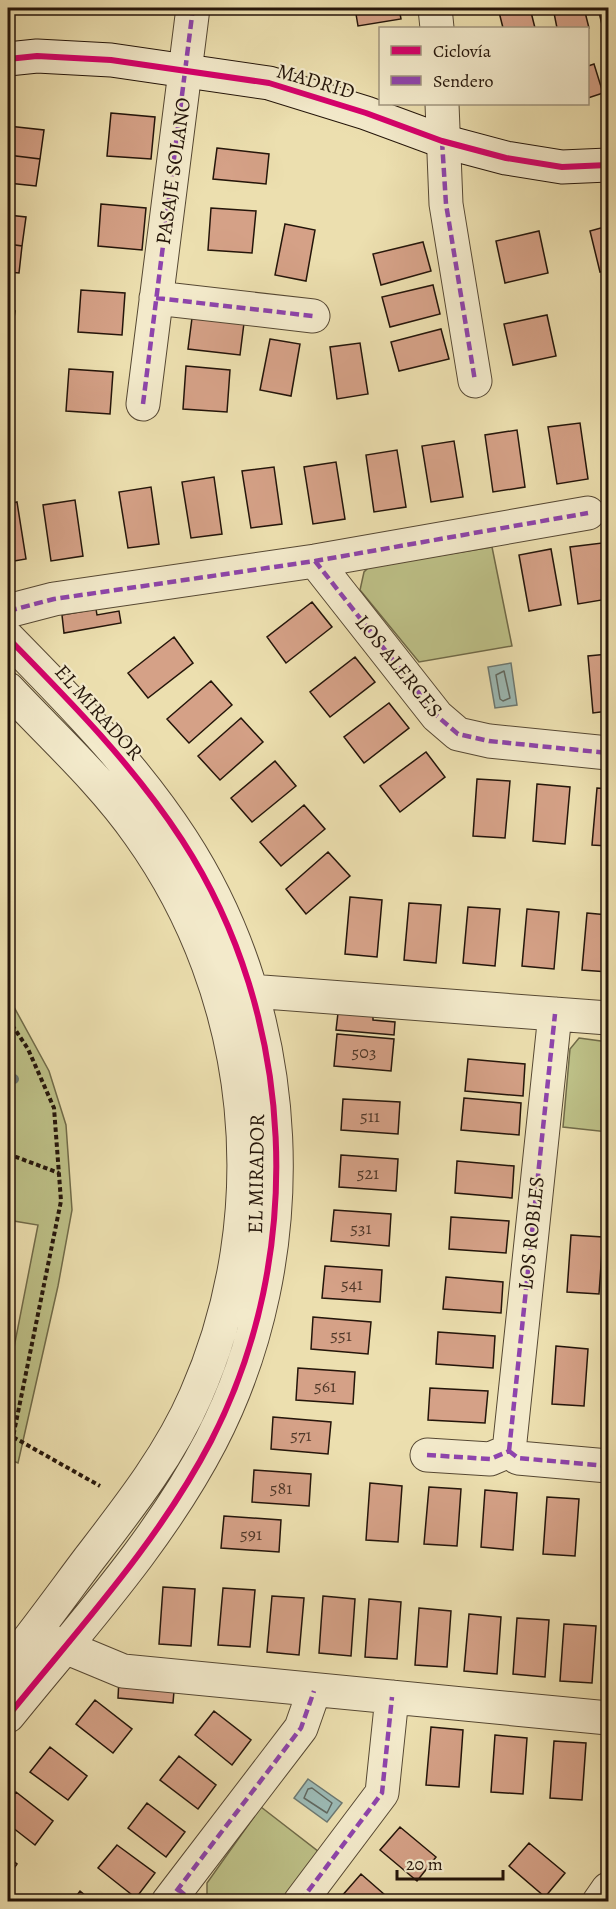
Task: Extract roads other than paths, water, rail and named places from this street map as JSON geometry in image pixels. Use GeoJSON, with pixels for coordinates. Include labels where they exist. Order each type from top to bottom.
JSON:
{"type":"FeatureCollection","features":[{"type":"Feature","properties":{"kind":"street","name":"PASAJE SOLANO"},"geometry":{"type":"LineString","coordinates":[[143,404],[194,8]]}},
{"type":"Feature","properties":{"kind":"street"},"geometry":{"type":"LineString","coordinates":[[435,8],[437,27]]}},
{"type":"Feature","properties":{"kind":"street","name":"MADRID"},"geometry":{"type":"LineString","coordinates":[[8,59],[37,56],[111,60],[269,83],[366,113],[442,141],[506,158],[562,167],[609,165]]}},
{"type":"Feature","properties":{"kind":"street"},"geometry":{"type":"LineString","coordinates":[[442,105],[446,204],[475,381]]}},
{"type":"Feature","properties":{"kind":"street"},"geometry":{"type":"LineString","coordinates":[[156,298],[313,316]]}},
{"type":"Feature","properties":{"kind":"street"},"geometry":{"type":"LineString","coordinates":[[8,611],[54,599],[315,561],[588,513]]}},
{"type":"Feature","properties":{"kind":"street","name":"LOS ALERCES"},"geometry":{"type":"LineString","coordinates":[[315,561],[436,716],[459,734],[489,741],[609,753]]}},
{"type":"Feature","properties":{"kind":"street","name":"EL MIRADOR"},"geometry":{"type":"LineString","coordinates":[[8,638],[70,700],[152,797],[177,833],[210,889],[233,939],[251,990],[265,1043],[272,1087],[277,1152],[276,1202],[271,1251],[262,1300],[249,1348],[232,1395],[187,1484],[144,1549],[8,1716]]}},
{"type":"Feature","properties":{"kind":"street","name":"EL MIRADOR"},"geometry":{"type":"LineString","coordinates":[[8,689],[106,792],[140,834],[169,880],[194,929],[214,980],[230,1033],[244,1128],[244,1192],[240,1244],[230,1296],[196,1396],[172,1442],[132,1504],[8,1666]]}},
{"type":"Feature","properties":{"kind":"street"},"geometry":{"type":"LineString","coordinates":[[214,980],[251,990],[609,1018]]}},
{"type":"Feature","properties":{"kind":"street","name":"LOS ROBLES"},"geometry":{"type":"LineString","coordinates":[[509,1451],[555,1014]]}},
{"type":"Feature","properties":{"kind":"street"},"geometry":{"type":"LineString","coordinates":[[426,1455],[490,1460],[509,1451],[518,1458],[609,1466]]}},
{"type":"Feature","properties":{"kind":"street"},"geometry":{"type":"LineString","coordinates":[[34,1633],[63,1648],[123,1671],[609,1718]]}},
{"type":"Feature","properties":{"kind":"street"},"geometry":{"type":"LineString","coordinates":[[180,1897],[301,1728],[314,1691]]}},
{"type":"Feature","properties":{"kind":"street"},"geometry":{"type":"LineString","coordinates":[[300,1902],[382,1793],[392,1697]]}},
{"type":"Feature","properties":{"kind":"street"},"geometry":{"type":"LineString","coordinates":[[599,1902],[609,1889]]}},
{"type":"Feature","properties":{"kind":"water"},"geometry":{"type":"Polygon","coordinates":[[[511,663],[517,705],[495,708],[488,667],[511,663]]]}},
{"type":"Feature","properties":{"kind":"water"},"geometry":{"type":"Polygon","coordinates":[[[308,1779],[342,1803],[327,1822],[294,1798],[308,1779]]]}},
{"type":"Feature","properties":{"kind":"waterway"},"geometry":{"type":"LineString","coordinates":[[8,1080],[14,1079]]}}]}
